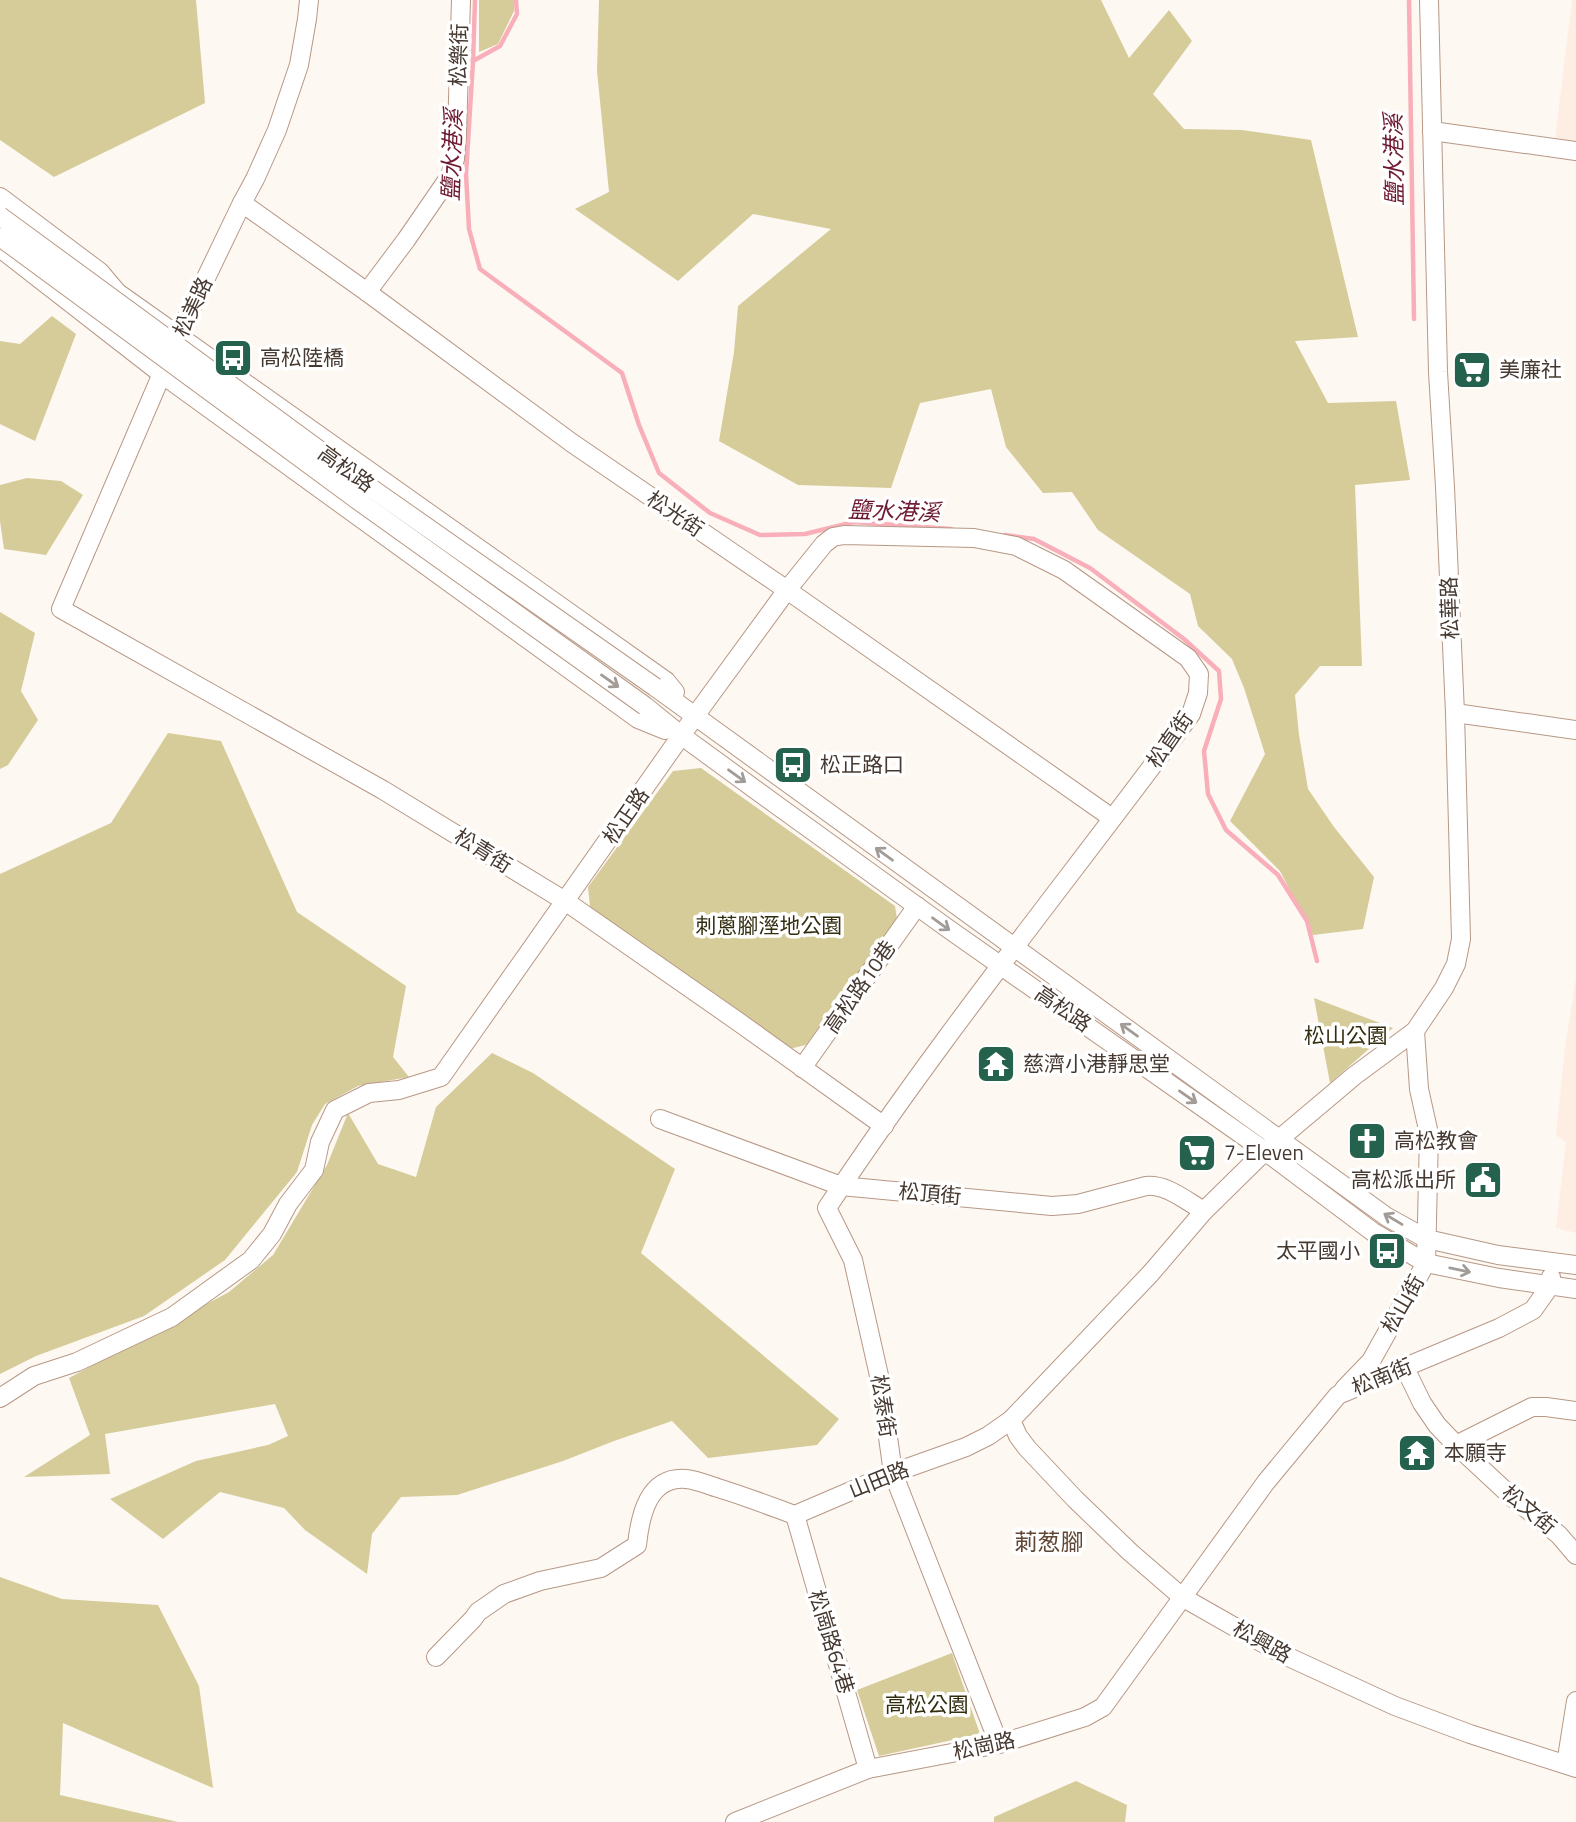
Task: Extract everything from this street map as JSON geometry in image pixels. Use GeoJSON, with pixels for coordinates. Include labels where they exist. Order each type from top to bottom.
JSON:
{"type":"FeatureCollection","features":[{"type":"Feature","properties":{"kind":"street","name":"松美路"},"geometry":{"type":"LineString","coordinates":[[61,609],[179,334],[278,130],[299,65],[309,0]]}},
{"type":"Feature","properties":{"kind":"street","name":"松樂街"},"geometry":{"type":"LineString","coordinates":[[367,292],[450,176],[455,159],[457,133],[461,0]]}},
{"type":"Feature","properties":{"kind":"street","name":"松華路"},"geometry":{"type":"LineString","coordinates":[[1279,1138],[1354,1076],[1415,1031],[1444,988],[1456,964],[1461,939],[1455,713],[1438,372],[1429,0]]}},
{"type":"Feature","properties":{"kind":"street"},"geometry":{"type":"LineString","coordinates":[[1433,131],[1576,151]]}},
{"type":"Feature","properties":{"kind":"street","name":"高松路"},"geometry":{"type":"LineString","coordinates":[[0,197],[100,272],[111,287],[666,681],[695,716]]}},
{"type":"Feature","properties":{"kind":"street","name":"松光街"},"geometry":{"type":"LineString","coordinates":[[242,203],[572,443],[1112,818]]}},
{"type":"Feature","properties":{"kind":"street"},"geometry":{"type":"LineString","coordinates":[[0,206],[111,287]]}},
{"type":"Feature","properties":{"kind":"street","name":"高松路"},"geometry":{"type":"LineString","coordinates":[[0,216],[371,488],[655,687],[1387,1217],[1427,1239],[1498,1255],[1576,1265]]}},
{"type":"Feature","properties":{"kind":"street","name":"高松路"},"geometry":{"type":"LineString","coordinates":[[0,237],[356,499],[645,706],[682,736],[1001,966],[1265,1151],[1373,1232],[1426,1263],[1499,1278],[1576,1289]]}},
{"type":"Feature","properties":{"kind":"street"},"geometry":{"type":"LineString","coordinates":[[0,248],[91,318]]}},
{"type":"Feature","properties":{"kind":"street","name":"高松路"},"geometry":{"type":"LineString","coordinates":[[0,256],[74,312],[91,318],[163,374],[638,719],[682,736]]}},
{"type":"Feature","properties":{"kind":"street","name":"松直街"},"geometry":{"type":"LineString","coordinates":[[787,590],[824,544],[833,537],[974,538],[1016,546],[1064,570],[1188,658],[1199,674],[1198,693],[1191,714],[1001,966],[841,1186]]}},
{"type":"Feature","properties":{"kind":"street","name":"松正路"},"geometry":{"type":"LineString","coordinates":[[0,1398],[34,1376],[77,1362],[172,1317],[251,1259],[272,1234],[288,1204],[314,1170],[320,1142],[335,1110],[369,1093],[399,1090],[441,1077],[787,590]]}},
{"type":"Feature","properties":{"kind":"street","name":"松青街"},"geometry":{"type":"LineString","coordinates":[[61,609],[383,790],[565,901],[884,1126]]}},
{"type":"Feature","properties":{"kind":"street"},"geometry":{"type":"LineString","coordinates":[[1455,713],[1576,730]]}},
{"type":"Feature","properties":{"kind":"street","name":"高松路10巷"},"geometry":{"type":"LineString","coordinates":[[802,1068],[917,906]]}},
{"type":"Feature","properties":{"kind":"street","name":"松山街"},"geometry":{"type":"LineString","coordinates":[[1338,1395],[1371,1361],[1426,1263],[1429,1134],[1419,1089],[1415,1031]]}},
{"type":"Feature","properties":{"kind":"street","name":"松頂街"},"geometry":{"type":"LineString","coordinates":[[660,1119],[841,1186],[1052,1206],[1078,1204],[1155,1185],[1204,1211]]}},
{"type":"Feature","properties":{"kind":"street","name":"山田路"},"geometry":{"type":"LineString","coordinates":[[795,1515],[893,1473],[966,1447],[1011,1420],[1151,1273],[1204,1211],[1279,1138]]}},
{"type":"Feature","properties":{"kind":"street","name":"松泰街"},"geometry":{"type":"LineString","coordinates":[[841,1186],[827,1208],[853,1260],[880,1380],[893,1473],[999,1744]]}},
{"type":"Feature","properties":{"kind":"street"},"geometry":{"type":"LineString","coordinates":[[1550,1286],[1553,1262]]}},
{"type":"Feature","properties":{"kind":"street","name":"松南街"},"geometry":{"type":"LineString","coordinates":[[1182,1597],[1266,1482],[1338,1395],[1499,1328],[1533,1310],[1550,1286]]}},
{"type":"Feature","properties":{"kind":"street","name":"松文街"},"geometry":{"type":"LineString","coordinates":[[1405,1368],[1437,1425],[1513,1498],[1559,1535],[1576,1555]]}},
{"type":"Feature","properties":{"kind":"street"},"geometry":{"type":"LineString","coordinates":[[1456,1445],[1532,1407],[1576,1410]]}},
{"type":"Feature","properties":{"kind":"street","name":"松興路"},"geometry":{"type":"LineString","coordinates":[[1011,1420],[1027,1448],[1075,1499],[1182,1597],[1282,1654],[1395,1706],[1470,1734],[1571,1766]]}},
{"type":"Feature","properties":{"kind":"street"},"geometry":{"type":"LineString","coordinates":[[436,1657],[478,1612],[504,1594],[540,1581],[601,1568],[637,1545],[645,1504],[656,1489],[671,1480],[687,1479],[795,1515]]}},
{"type":"Feature","properties":{"kind":"street","name":"松崗路64巷"},"geometry":{"type":"LineString","coordinates":[[795,1515],[868,1769]]}},
{"type":"Feature","properties":{"kind":"street","name":"松崗路"},"geometry":{"type":"LineString","coordinates":[[736,1822],[868,1769],[999,1744],[1085,1717],[1103,1707],[1182,1597]]}},
{"type":"Feature","properties":{"kind":"street"},"geometry":{"type":"LineString","coordinates":[[1571,1766],[1576,1701]]}},
{"type":"Feature","properties":{"kind":"shaded area"},"geometry":{"type":"Polygon","coordinates":[[[1572,0],[1576,0],[1576,142],[1555,139],[1572,0]]]}},
{"type":"Feature","properties":{"kind":"shaded area"},"geometry":{"type":"Polygon","coordinates":[[[1576,978],[1576,1233],[1556,1228],[1566,1142],[1556,1135],[1576,978]]]}},
{"type":"Feature","properties":{"kind":"green space"},"geometry":{"type":"Polygon","coordinates":[[[0,0],[196,0],[205,103],[54,177],[0,140],[0,0]]]}},
{"type":"Feature","properties":{"kind":"green space"},"geometry":{"type":"Polygon","coordinates":[[[479,0],[514,0],[514,11],[498,44],[479,52],[479,0]]]}},
{"type":"Feature","properties":{"kind":"green space"},"geometry":{"type":"Polygon","coordinates":[[[599,0],[1101,0],[1129,58],[1169,10],[1192,41],[1153,94],[1184,129],[1242,130],[1311,140],[1358,337],[1295,341],[1328,403],[1396,401],[1410,480],[1355,485],[1362,666],[1320,666],[1295,695],[1308,789],[1374,877],[1363,929],[1313,935],[1280,871],[1230,821],[1265,754],[1232,659],[1198,626],[1190,594],[1098,530],[1072,492],[1043,493],[1006,447],[991,389],[920,403],[891,488],[798,485],[719,441],[734,352],[738,306],[831,229],[753,214],[678,281],[575,209],[609,192],[597,71],[599,0]]]}},
{"type":"Feature","properties":{"kind":"green space"},"geometry":{"type":"Polygon","coordinates":[[[52,316],[76,334],[35,441],[0,424],[0,341],[20,344],[52,316]]]}},
{"type":"Feature","properties":{"kind":"green space"},"geometry":{"type":"Polygon","coordinates":[[[27,478],[61,481],[83,495],[46,555],[4,549],[0,521],[0,485],[27,478]]]}},
{"type":"Feature","properties":{"kind":"green space"},"geometry":{"type":"Polygon","coordinates":[[[0,612],[35,633],[21,691],[38,720],[8,765],[0,769],[0,612]]]}},
{"type":"Feature","properties":{"kind":"green space"},"geometry":{"type":"Polygon","coordinates":[[[168,733],[221,741],[297,912],[406,986],[393,1057],[409,1077],[358,1086],[325,1104],[312,1125],[297,1172],[225,1260],[144,1316],[36,1356],[0,1374],[0,874],[111,823],[168,733]]]}},
{"type":"Feature","properties":{"kind":"green space","name":"刺蔥腳溼地公園"},"geometry":{"type":"Polygon","coordinates":[[[701,768],[895,906],[897,919],[806,1045],[789,1049],[590,907],[588,887],[673,771],[701,768]]]}},
{"type":"Feature","properties":{"kind":"green space","name":"松山公園"},"geometry":{"type":"Polygon","coordinates":[[[1314,998],[1393,1028],[1330,1083],[1314,998]]]}},
{"type":"Feature","properties":{"kind":"green space"},"geometry":{"type":"Polygon","coordinates":[[[492,1053],[533,1073],[675,1169],[641,1253],[839,1419],[817,1445],[708,1458],[672,1421],[563,1461],[457,1495],[401,1497],[372,1534],[367,1574],[305,1530],[284,1508],[220,1492],[163,1539],[110,1499],[196,1461],[268,1445],[288,1436],[275,1404],[105,1434],[110,1474],[24,1477],[90,1435],[69,1378],[229,1292],[273,1255],[327,1165],[348,1113],[378,1164],[416,1177],[436,1107],[492,1053]]]}},
{"type":"Feature","properties":{"kind":"green space"},"geometry":{"type":"Polygon","coordinates":[[[0,1577],[62,1599],[158,1605],[199,1686],[213,1788],[63,1723],[60,1795],[178,1822],[0,1822],[0,1577]]]}},
{"type":"Feature","properties":{"kind":"green space","name":"高松公園"},"geometry":{"type":"Polygon","coordinates":[[[952,1653],[980,1734],[879,1756],[857,1690],[952,1653]]]}},
{"type":"Feature","properties":{"kind":"green space"},"geometry":{"type":"Polygon","coordinates":[[[1076,1781],[1127,1805],[1125,1822],[994,1822],[994,1817],[1076,1781]]]}},
{"type":"Feature","properties":{"kind":"waterway"},"geometry":{"type":"LineString","coordinates":[[473,61],[475,0]]}},
{"type":"Feature","properties":{"kind":"waterway","name":"鹽水港溪"},"geometry":{"type":"LineString","coordinates":[[516,0],[517,14],[500,46],[473,61],[466,174],[469,229],[480,269],[622,373],[639,425],[659,473],[710,513],[760,535],[805,534],[854,522],[951,529]]}},
{"type":"Feature","properties":{"kind":"waterway","name":"鹽水港溪"},"geometry":{"type":"LineString","coordinates":[[1409,0],[1414,319]]}},
{"type":"Feature","properties":{"kind":"waterway","name":"鹽水港溪"},"geometry":{"type":"LineString","coordinates":[[1005,535],[1034,539],[1090,568],[1184,639],[1219,671],[1221,699],[1204,751],[1208,794],[1226,830],[1278,875],[1307,921],[1317,961]]}},
{"type":"Feature","properties":{"kind":"place","name":"高松陸橋"},"geometry":{"type":"Point","coordinates":[233,358]}},
{"type":"Feature","properties":{"kind":"place","name":"美廉社"},"geometry":{"type":"Point","coordinates":[1472,370]}},
{"type":"Feature","properties":{"kind":"place","name":"松正路口"},"geometry":{"type":"Point","coordinates":[793,765]}},
{"type":"Feature","properties":{"kind":"place","name":"慈濟小港靜思堂"},"geometry":{"type":"Point","coordinates":[996,1064]}},
{"type":"Feature","properties":{"kind":"place","name":"高松教會"},"geometry":{"type":"Point","coordinates":[1367,1141]}},
{"type":"Feature","properties":{"kind":"place","name":"7-Eleven"},"geometry":{"type":"Point","coordinates":[1197,1153]}},
{"type":"Feature","properties":{"kind":"place","name":"高松派出所"},"geometry":{"type":"Point","coordinates":[1483,1180]}},
{"type":"Feature","properties":{"kind":"place","name":"太平國小"},"geometry":{"type":"Point","coordinates":[1387,1251]}},
{"type":"Feature","properties":{"kind":"place","name":"本願寺"},"geometry":{"type":"Point","coordinates":[1417,1453]}},
{"type":"Feature","properties":{"kind":"district","name":"莿葱腳"},"geometry":{"type":"Point","coordinates":[1049,1542]}}]}
